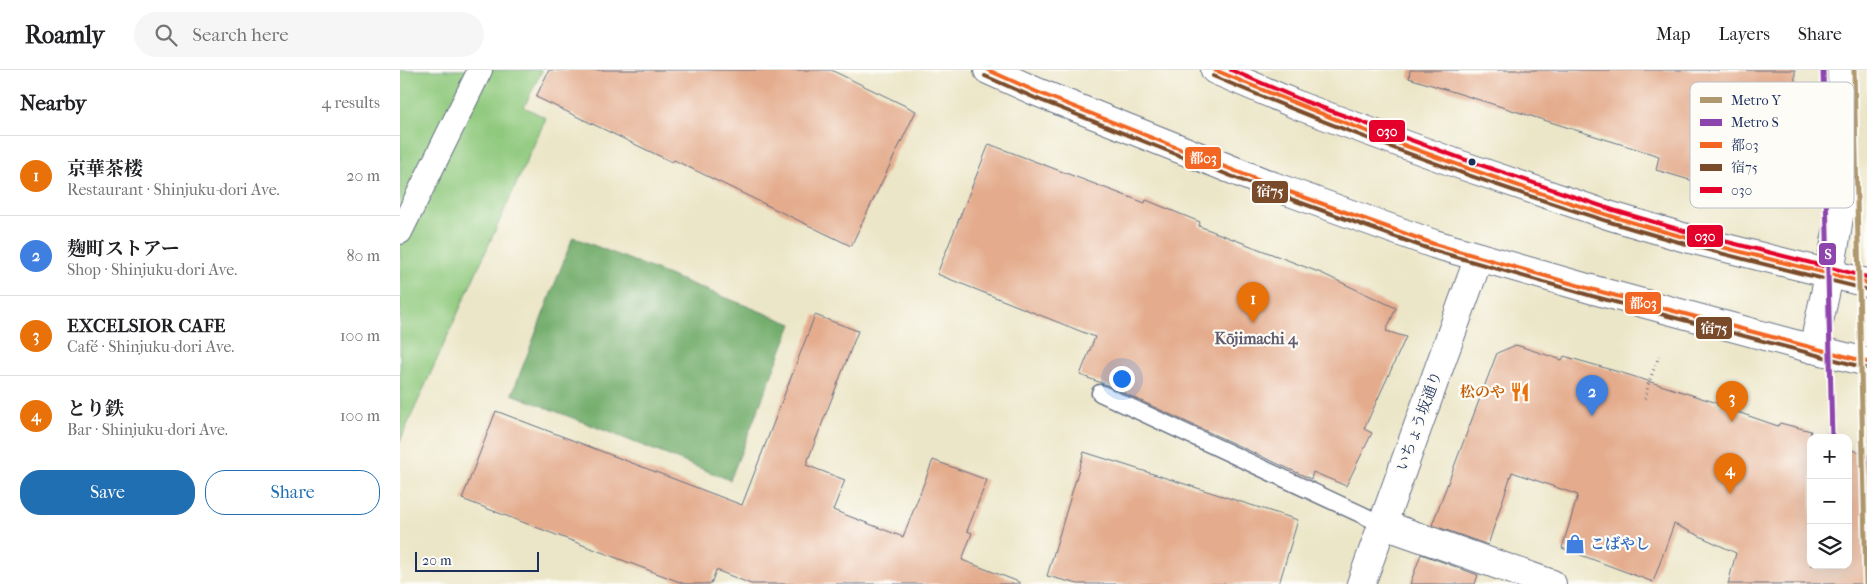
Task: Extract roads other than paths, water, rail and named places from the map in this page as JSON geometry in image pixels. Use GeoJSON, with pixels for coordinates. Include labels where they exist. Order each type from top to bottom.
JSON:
{"type":"FeatureCollection","features":[{"type":"Feature","properties":{"kind":"main road"},"geometry":{"type":"LineString","coordinates":[[988,70],[1037,92],[1273,186],[1434,244],[1813,350],[1867,362]]}},
{"type":"Feature","properties":{"kind":"main road"},"geometry":{"type":"LineString","coordinates":[[1215,70],[1302,107],[1461,165],[1611,216],[1686,238],[1867,283]]}},
{"type":"Feature","properties":{"kind":"main road"},"geometry":{"type":"LineString","coordinates":[[1813,350],[1829,274],[1839,208]]}},
{"type":"Feature","properties":{"kind":"main road","name":"いちょう坂通り"},"geometry":{"type":"LineString","coordinates":[[1361,584],[1479,258]]}},
{"type":"Feature","properties":{"kind":"main road"},"geometry":{"type":"LineString","coordinates":[[1382,524],[1552,584]]}},
{"type":"Feature","properties":{"kind":"street"},"geometry":{"type":"LineString","coordinates":[[400,232],[480,70]]}},
{"type":"Feature","properties":{"kind":"lane"},"geometry":{"type":"LineString","coordinates":[[1100,394],[1382,524]]}},
{"type":"Feature","properties":{"kind":"metro line","name":"S"},"geometry":{"type":"LineString","coordinates":[[1823,70],[1823,82]]}},
{"type":"Feature","properties":{"kind":"metro line","name":"Y"},"geometry":{"type":"LineString","coordinates":[[1854,70],[1866,584]]}},
{"type":"Feature","properties":{"kind":"metro line","name":"S"},"geometry":{"type":"LineString","coordinates":[[1826,208],[1832,434]]}},
{"type":"Feature","properties":{"kind":"place","name":"京華茶楼"},"geometry":{"type":"Point","coordinates":[1253,323]}},
{"type":"Feature","properties":{"kind":"place","name":"松のや"},"geometry":{"type":"Point","coordinates":[1520,392]}},
{"type":"Feature","properties":{"kind":"place","name":"麹町ストアー"},"geometry":{"type":"Point","coordinates":[1592,416]}},
{"type":"Feature","properties":{"kind":"place","name":"EXCELSIOR CAFE"},"geometry":{"type":"Point","coordinates":[1732,422]}},
{"type":"Feature","properties":{"kind":"place","name":"とり鉄"},"geometry":{"type":"Point","coordinates":[1730,494]}},
{"type":"Feature","properties":{"kind":"place","name":"こばやし"},"geometry":{"type":"Point","coordinates":[1575,544]}},
{"type":"Feature","properties":{"kind":"district","name":"Kōjimachi 4"},"geometry":{"type":"Point","coordinates":[1256,338]}}]}
